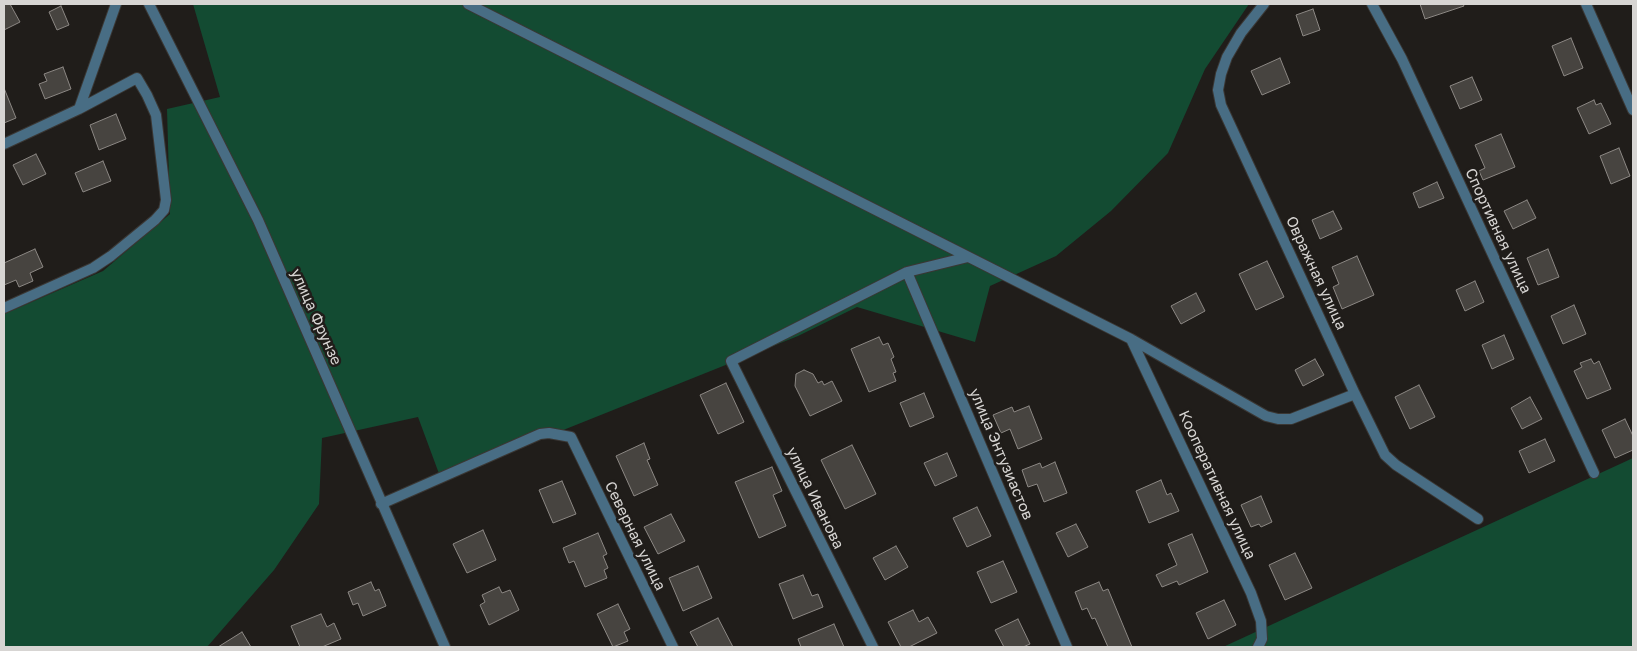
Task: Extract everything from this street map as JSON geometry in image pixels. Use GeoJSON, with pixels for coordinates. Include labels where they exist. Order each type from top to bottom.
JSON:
{"type":"FeatureCollection","features":[{"type":"Feature","properties":{"kind":"street"},"geometry":{"type":"LineString","coordinates":[[79,109],[116,4]]}},
{"type":"Feature","properties":{"kind":"street","name":"улица Фрунзе"},"geometry":{"type":"LineString","coordinates":[[149,4],[258,220],[445,647]]}},
{"type":"Feature","properties":{"kind":"street"},"geometry":{"type":"LineString","coordinates":[[468,4],[1131,339],[1266,416],[1278,419],[1291,419],[1355,394]]}},
{"type":"Feature","properties":{"kind":"street","name":"Овражная улица"},"geometry":{"type":"LineString","coordinates":[[1264,4],[1241,33],[1227,57],[1218,90],[1221,105],[1385,455],[1396,465],[1478,519]]}},
{"type":"Feature","properties":{"kind":"street","name":"Спортивная улица"},"geometry":{"type":"LineString","coordinates":[[1372,4],[1402,59],[1594,473]]}},
{"type":"Feature","properties":{"kind":"street"},"geometry":{"type":"LineString","coordinates":[[1586,4],[1633,110]]}},
{"type":"Feature","properties":{"kind":"street"},"geometry":{"type":"LineString","coordinates":[[4,144],[79,109],[137,78],[156,115],[166,200],[164,210],[155,220],[111,256],[93,268],[4,308]]}},
{"type":"Feature","properties":{"kind":"street"},"geometry":{"type":"LineString","coordinates":[[907,272],[968,257]]}},
{"type":"Feature","properties":{"kind":"street","name":"улица Иванова"},"geometry":{"type":"LineString","coordinates":[[873,647],[731,361],[907,272]]}},
{"type":"Feature","properties":{"kind":"street","name":"улица Энтузиастов"},"geometry":{"type":"LineString","coordinates":[[907,272],[1067,647]]}},
{"type":"Feature","properties":{"kind":"street","name":"Кооперативная улица"},"geometry":{"type":"LineString","coordinates":[[1131,339],[1251,593],[1261,621],[1262,639],[1258,647]]}},
{"type":"Feature","properties":{"kind":"street","name":"Северная улица"},"geometry":{"type":"LineString","coordinates":[[382,504],[540,434],[549,432],[571,437],[672,647]]}},
{"type":"Feature","properties":{"kind":"green space"},"geometry":{"type":"Polygon","coordinates":[[[193,4],[1249,4],[1205,69],[1168,153],[1111,211],[1056,256],[990,286],[975,342],[857,307],[798,336],[441,479],[418,417],[322,438],[319,504],[274,570],[207,647],[4,647],[4,314],[103,271],[170,214],[167,109],[220,97],[193,4]]]}},
{"type":"Feature","properties":{"kind":"green space"},"geometry":{"type":"Polygon","coordinates":[[[1633,458],[1633,647],[1223,647],[1633,458]]]}},
{"type":"Feature","properties":{"kind":"building"},"geometry":{"type":"Polygon","coordinates":[[[4,4],[10,4],[20,22],[4,30],[4,4]]]}},
{"type":"Feature","properties":{"kind":"building"},"geometry":{"type":"Polygon","coordinates":[[[1420,4],[1463,4],[1464,6],[1425,19],[1420,4]]]}},
{"type":"Feature","properties":{"kind":"building"},"geometry":{"type":"Polygon","coordinates":[[[61,6],[69,25],[57,30],[49,12],[61,6]]]}},
{"type":"Feature","properties":{"kind":"building"},"geometry":{"type":"Polygon","coordinates":[[[1313,9],[1320,30],[1303,36],[1296,15],[1313,9]]]}},
{"type":"Feature","properties":{"kind":"building"},"geometry":{"type":"Polygon","coordinates":[[[1571,38],[1583,68],[1564,76],[1552,46],[1571,38]]]}},
{"type":"Feature","properties":{"kind":"building"},"geometry":{"type":"Polygon","coordinates":[[[1280,58],[1290,83],[1262,95],[1251,71],[1280,58]]]}},
{"type":"Feature","properties":{"kind":"building"},"geometry":{"type":"Polygon","coordinates":[[[63,67],[71,89],[45,99],[39,84],[47,81],[44,74],[63,67]]]}},
{"type":"Feature","properties":{"kind":"building"},"geometry":{"type":"Polygon","coordinates":[[[1472,77],[1482,100],[1460,109],[1450,86],[1472,77]]]}},
{"type":"Feature","properties":{"kind":"building"},"geometry":{"type":"Polygon","coordinates":[[[4,88],[16,118],[4,123],[4,88]]]}},
{"type":"Feature","properties":{"kind":"building"},"geometry":{"type":"Polygon","coordinates":[[[1594,100],[1596,105],[1601,103],[1611,124],[1589,134],[1577,108],[1594,100]]]}},
{"type":"Feature","properties":{"kind":"building"},"geometry":{"type":"Polygon","coordinates":[[[116,114],[126,139],[99,150],[90,125],[116,114]]]}},
{"type":"Feature","properties":{"kind":"building"},"geometry":{"type":"Polygon","coordinates":[[[1501,134],[1515,167],[1483,180],[1479,171],[1485,168],[1475,145],[1501,134]]]}},
{"type":"Feature","properties":{"kind":"building"},"geometry":{"type":"Polygon","coordinates":[[[1619,148],[1630,176],[1611,184],[1600,156],[1619,148]]]}},
{"type":"Feature","properties":{"kind":"building"},"geometry":{"type":"Polygon","coordinates":[[[36,154],[46,174],[23,185],[13,165],[36,154]]]}},
{"type":"Feature","properties":{"kind":"building"},"geometry":{"type":"Polygon","coordinates":[[[103,161],[111,181],[83,192],[75,173],[103,161]]]}},
{"type":"Feature","properties":{"kind":"building"},"geometry":{"type":"Polygon","coordinates":[[[1437,182],[1444,198],[1419,208],[1413,193],[1437,182]]]}},
{"type":"Feature","properties":{"kind":"building"},"geometry":{"type":"Polygon","coordinates":[[[1527,200],[1536,218],[1513,229],[1504,211],[1527,200]]]}},
{"type":"Feature","properties":{"kind":"building"},"geometry":{"type":"Polygon","coordinates":[[[1333,211],[1342,229],[1320,239],[1312,220],[1333,211]]]}},
{"type":"Feature","properties":{"kind":"building"},"geometry":{"type":"Polygon","coordinates":[[[35,249],[43,267],[30,273],[33,281],[19,287],[16,280],[4,285],[4,263],[35,249]]]}},
{"type":"Feature","properties":{"kind":"building"},"geometry":{"type":"Polygon","coordinates":[[[1548,249],[1559,277],[1538,285],[1527,258],[1548,249]]]}},
{"type":"Feature","properties":{"kind":"building"},"geometry":{"type":"Polygon","coordinates":[[[1357,256],[1374,295],[1342,309],[1333,287],[1339,284],[1332,267],[1357,256]]]}},
{"type":"Feature","properties":{"kind":"building"},"geometry":{"type":"Polygon","coordinates":[[[1267,261],[1284,297],[1256,310],[1239,274],[1267,261]]]}},
{"type":"Feature","properties":{"kind":"building"},"geometry":{"type":"Polygon","coordinates":[[[1475,281],[1484,302],[1465,311],[1456,290],[1475,281]]]}},
{"type":"Feature","properties":{"kind":"building"},"geometry":{"type":"Polygon","coordinates":[[[1196,293],[1205,311],[1181,324],[1171,306],[1196,293]]]}},
{"type":"Feature","properties":{"kind":"building"},"geometry":{"type":"Polygon","coordinates":[[[1574,305],[1586,334],[1563,344],[1551,316],[1574,305]]]}},
{"type":"Feature","properties":{"kind":"building"},"geometry":{"type":"Polygon","coordinates":[[[1504,335],[1514,359],[1492,369],[1482,345],[1504,335]]]}},
{"type":"Feature","properties":{"kind":"building"},"geometry":{"type":"Polygon","coordinates":[[[879,337],[883,345],[888,343],[894,357],[891,359],[896,372],[893,373],[896,381],[869,392],[851,349],[879,337]]]}},
{"type":"Feature","properties":{"kind":"building"},"geometry":{"type":"Polygon","coordinates":[[[1315,359],[1324,375],[1303,386],[1295,370],[1315,359]]]}},
{"type":"Feature","properties":{"kind":"building"},"geometry":{"type":"Polygon","coordinates":[[[1591,359],[1594,364],[1599,361],[1611,389],[1587,399],[1574,371],[1582,367],[1580,363],[1591,359]]]}},
{"type":"Feature","properties":{"kind":"building"},"geometry":{"type":"Polygon","coordinates":[[[804,370],[813,374],[818,383],[822,381],[824,385],[832,381],[842,401],[810,416],[795,386],[796,374],[804,370]]]}},
{"type":"Feature","properties":{"kind":"building"},"geometry":{"type":"Polygon","coordinates":[[[726,383],[744,422],[718,434],[700,395],[726,383]]]}},
{"type":"Feature","properties":{"kind":"building"},"geometry":{"type":"Polygon","coordinates":[[[1419,385],[1435,417],[1410,429],[1395,397],[1419,385]]]}},
{"type":"Feature","properties":{"kind":"building"},"geometry":{"type":"Polygon","coordinates":[[[924,393],[934,417],[910,427],[900,403],[924,393]]]}},
{"type":"Feature","properties":{"kind":"building"},"geometry":{"type":"Polygon","coordinates":[[[1530,397],[1542,419],[1522,429],[1511,408],[1530,397]]]}},
{"type":"Feature","properties":{"kind":"building"},"geometry":{"type":"Polygon","coordinates":[[[1029,406],[1042,439],[1018,449],[1010,429],[1001,433],[993,415],[1012,407],[1014,412],[1029,406]]]}},
{"type":"Feature","properties":{"kind":"building"},"geometry":{"type":"Polygon","coordinates":[[[1625,419],[1633,436],[1633,450],[1615,458],[1602,430],[1625,419]]]}},
{"type":"Feature","properties":{"kind":"building"},"geometry":{"type":"Polygon","coordinates":[[[1545,439],[1555,461],[1529,473],[1519,451],[1545,439]]]}},
{"type":"Feature","properties":{"kind":"building"},"geometry":{"type":"Polygon","coordinates":[[[644,443],[650,459],[647,460],[658,485],[634,496],[616,456],[644,443]]]}},
{"type":"Feature","properties":{"kind":"building"},"geometry":{"type":"Polygon","coordinates":[[[852,445],[876,494],[845,509],[821,460],[852,445]]]}},
{"type":"Feature","properties":{"kind":"building"},"geometry":{"type":"Polygon","coordinates":[[[947,453],[957,476],[935,486],[924,463],[947,453]]]}},
{"type":"Feature","properties":{"kind":"building"},"geometry":{"type":"Polygon","coordinates":[[[1055,462],[1067,493],[1044,502],[1037,484],[1028,487],[1022,470],[1040,463],[1042,468],[1055,462]]]}},
{"type":"Feature","properties":{"kind":"building"},"geometry":{"type":"Polygon","coordinates":[[[772,467],[782,491],[773,495],[786,526],[759,538],[735,482],[772,467]]]}},
{"type":"Feature","properties":{"kind":"building"},"geometry":{"type":"Polygon","coordinates":[[[1161,480],[1167,495],[1171,493],[1179,511],[1149,523],[1136,491],[1161,480]]]}},
{"type":"Feature","properties":{"kind":"building"},"geometry":{"type":"Polygon","coordinates":[[[562,481],[576,514],[553,523],[539,490],[562,481]]]}},
{"type":"Feature","properties":{"kind":"building"},"geometry":{"type":"Polygon","coordinates":[[[1261,496],[1272,522],[1261,527],[1259,524],[1251,527],[1241,505],[1261,496]]]}},
{"type":"Feature","properties":{"kind":"building"},"geometry":{"type":"Polygon","coordinates":[[[977,507],[991,536],[967,547],[953,518],[977,507]]]}},
{"type":"Feature","properties":{"kind":"building"},"geometry":{"type":"Polygon","coordinates":[[[671,514],[685,541],[658,554],[644,527],[671,514]]]}},
{"type":"Feature","properties":{"kind":"building"},"geometry":{"type":"Polygon","coordinates":[[[1076,524],[1088,547],[1068,557],[1056,533],[1076,524]]]}},
{"type":"Feature","properties":{"kind":"building"},"geometry":{"type":"Polygon","coordinates":[[[483,530],[496,560],[467,573],[453,544],[483,530]]]}},
{"type":"Feature","properties":{"kind":"building"},"geometry":{"type":"Polygon","coordinates":[[[598,533],[607,554],[603,556],[608,568],[604,570],[607,578],[585,587],[574,561],[569,563],[563,548],[598,533]]]}},
{"type":"Feature","properties":{"kind":"building"},"geometry":{"type":"Polygon","coordinates":[[[1192,534],[1208,572],[1179,585],[1177,581],[1162,587],[1156,575],[1177,565],[1168,544],[1192,534]]]}},
{"type":"Feature","properties":{"kind":"building"},"geometry":{"type":"Polygon","coordinates":[[[896,546],[908,567],[885,580],[873,558],[896,546]]]}},
{"type":"Feature","properties":{"kind":"building"},"geometry":{"type":"Polygon","coordinates":[[[1295,553],[1312,588],[1285,600],[1269,565],[1295,553]]]}},
{"type":"Feature","properties":{"kind":"building"},"geometry":{"type":"Polygon","coordinates":[[[1003,561],[1017,592],[991,603],[977,572],[1003,561]]]}},
{"type":"Feature","properties":{"kind":"building"},"geometry":{"type":"Polygon","coordinates":[[[698,566],[712,598],[683,611],[669,578],[698,566]]]}},
{"type":"Feature","properties":{"kind":"building"},"geometry":{"type":"Polygon","coordinates":[[[803,575],[812,596],[818,594],[823,607],[793,619],[779,584],[803,575]]]}},
{"type":"Feature","properties":{"kind":"building"},"geometry":{"type":"Polygon","coordinates":[[[371,582],[375,591],[379,589],[386,606],[363,616],[358,603],[353,605],[348,592],[371,582]]]}},
{"type":"Feature","properties":{"kind":"building"},"geometry":{"type":"Polygon","coordinates":[[[1099,582],[1103,591],[1108,589],[1132,647],[1108,647],[1095,618],[1092,619],[1087,608],[1082,610],[1075,592],[1099,582]]]}},
{"type":"Feature","properties":{"kind":"building"},"geometry":{"type":"Polygon","coordinates":[[[499,587],[502,593],[510,590],[519,610],[489,625],[480,605],[485,602],[482,595],[499,587]]]}},
{"type":"Feature","properties":{"kind":"building"},"geometry":{"type":"Polygon","coordinates":[[[1224,600],[1236,625],[1208,639],[1196,613],[1224,600]]]}},
{"type":"Feature","properties":{"kind":"building"},"geometry":{"type":"Polygon","coordinates":[[[618,604],[630,629],[624,632],[628,641],[613,647],[597,614],[618,604]]]}},
{"type":"Feature","properties":{"kind":"building"},"geometry":{"type":"Polygon","coordinates":[[[913,610],[919,622],[928,617],[937,633],[909,647],[901,647],[888,622],[913,610]]]}},
{"type":"Feature","properties":{"kind":"building"},"geometry":{"type":"Polygon","coordinates":[[[321,614],[327,627],[334,623],[341,639],[322,647],[300,647],[291,626],[321,614]]]}},
{"type":"Feature","properties":{"kind":"building"},"geometry":{"type":"Polygon","coordinates":[[[718,618],[733,647],[698,647],[690,632],[718,618]]]}},
{"type":"Feature","properties":{"kind":"building"},"geometry":{"type":"Polygon","coordinates":[[[1018,619],[1030,644],[1023,647],[1004,647],[995,630],[1018,619]]]}},
{"type":"Feature","properties":{"kind":"building"},"geometry":{"type":"Polygon","coordinates":[[[834,624],[844,647],[801,647],[798,639],[834,624]]]}},
{"type":"Feature","properties":{"kind":"building"},"geometry":{"type":"Polygon","coordinates":[[[242,632],[251,647],[218,647],[242,632]]]}}]}
